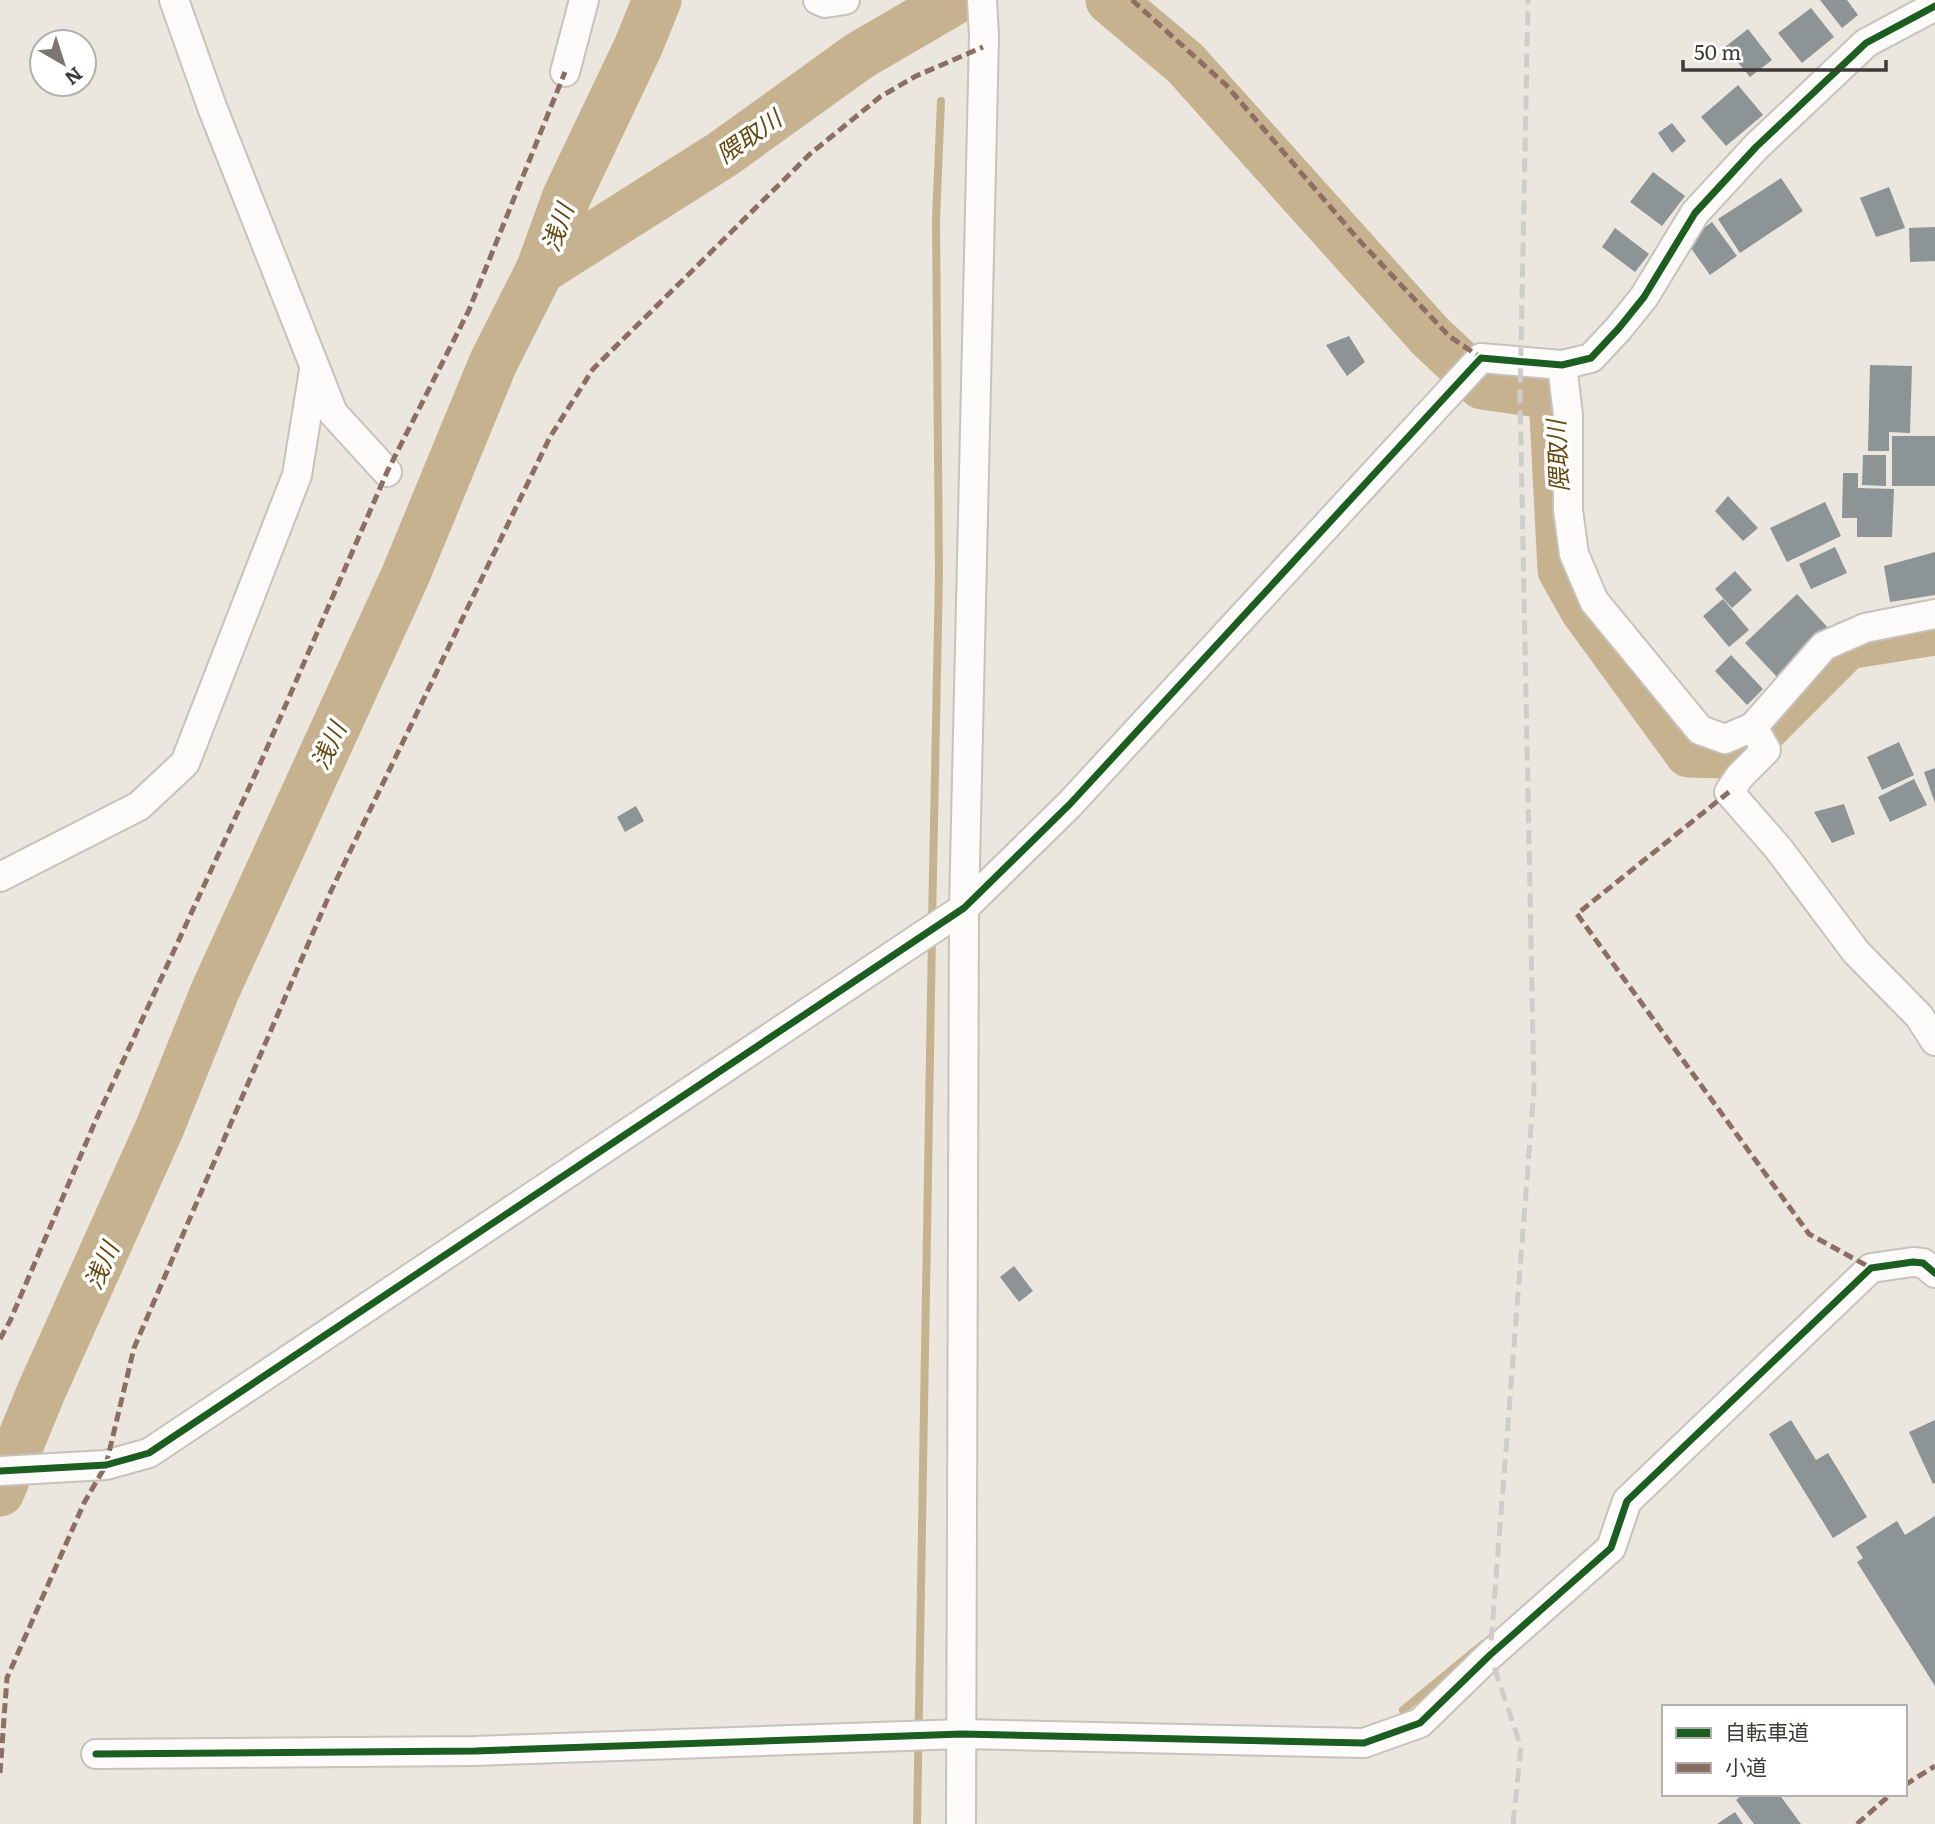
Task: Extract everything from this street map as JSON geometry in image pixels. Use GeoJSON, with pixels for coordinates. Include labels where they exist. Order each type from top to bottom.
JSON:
{"type":"FeatureCollection","features":[{"type":"Feature","properties":{"kind":"street"},"geometry":{"type":"LineString","coordinates":[[174,0],[212,107],[333,413],[387,472]]}},
{"type":"Feature","properties":{"kind":"street"},"geometry":{"type":"LineString","coordinates":[[565,72],[584,0]]}},
{"type":"Feature","properties":{"kind":"street"},"geometry":{"type":"LineString","coordinates":[[817,0],[825,3],[845,0]]}},
{"type":"Feature","properties":{"kind":"street"},"geometry":{"type":"LineString","coordinates":[[961,1824],[964,908],[984,37],[982,0]]}},
{"type":"Feature","properties":{"kind":"street"},"geometry":{"type":"LineString","coordinates":[[0,1471],[106,1465],[149,1453],[964,908],[1079,794],[1480,358],[1562,365],[1591,358],[1613,336],[1644,297],[1695,213],[1756,148],[1866,43],[1935,6]]}},
{"type":"Feature","properties":{"kind":"street"},"geometry":{"type":"LineString","coordinates":[[1562,365],[1568,415],[1568,510],[1574,554],[1594,601],[1700,730],[1725,739],[1757,733],[1824,646],[1865,628],[1935,614]]}},
{"type":"Feature","properties":{"kind":"street"},"geometry":{"type":"LineString","coordinates":[[0,877],[139,806],[185,763],[297,475],[314,370]]}},
{"type":"Feature","properties":{"kind":"street"},"geometry":{"type":"LineString","coordinates":[[1757,733],[1766,750],[1740,776],[1729,792],[1778,848],[1856,952],[1919,1016],[1935,1041]]}},
{"type":"Feature","properties":{"kind":"street"},"geometry":{"type":"LineString","coordinates":[[96,1754],[475,1751],[962,1734],[1364,1742],[1420,1723],[1490,1655],[1611,1548],[1626,1501],[1871,1268],[1931,1260]]}},
{"type":"Feature","properties":{"kind":"building"},"geometry":{"type":"Polygon","coordinates":[[[1820,0],[1847,0],[1858,15],[1842,28],[1820,0]]]}},
{"type":"Feature","properties":{"kind":"building"},"geometry":{"type":"Polygon","coordinates":[[[1811,8],[1834,37],[1802,63],[1778,33],[1811,8]]]}},
{"type":"Feature","properties":{"kind":"building"},"geometry":{"type":"Polygon","coordinates":[[[1748,29],[1772,60],[1750,77],[1725,47],[1748,29]]]}},
{"type":"Feature","properties":{"kind":"building"},"geometry":{"type":"Polygon","coordinates":[[[1738,85],[1763,115],[1726,146],[1701,117],[1738,85]]]}},
{"type":"Feature","properties":{"kind":"building"},"geometry":{"type":"Polygon","coordinates":[[[1672,123],[1686,141],[1672,153],[1658,133],[1672,123]]]}},
{"type":"Feature","properties":{"kind":"building"},"geometry":{"type":"Polygon","coordinates":[[[1653,172],[1685,196],[1662,226],[1630,202],[1653,172]]]}},
{"type":"Feature","properties":{"kind":"building"},"geometry":{"type":"Polygon","coordinates":[[[1781,178],[1803,211],[1740,253],[1718,219],[1781,178]]]}},
{"type":"Feature","properties":{"kind":"building"},"geometry":{"type":"Polygon","coordinates":[[[1889,187],[1905,228],[1876,237],[1860,198],[1889,187]]]}},
{"type":"Feature","properties":{"kind":"building"},"geometry":{"type":"Polygon","coordinates":[[[1712,222],[1737,256],[1710,275],[1686,241],[1712,222]]]}},
{"type":"Feature","properties":{"kind":"building"},"geometry":{"type":"Polygon","coordinates":[[[1935,227],[1935,261],[1910,262],[1909,228],[1935,227]]]}},
{"type":"Feature","properties":{"kind":"building"},"geometry":{"type":"Polygon","coordinates":[[[1615,228],[1649,254],[1635,272],[1602,247],[1615,228]]]}},
{"type":"Feature","properties":{"kind":"building"},"geometry":{"type":"Polygon","coordinates":[[[1349,336],[1365,362],[1347,376],[1326,345],[1349,336]]]}},
{"type":"Feature","properties":{"kind":"building"},"geometry":{"type":"Polygon","coordinates":[[[1870,365],[1912,366],[1910,433],[1889,432],[1889,451],[1868,451],[1870,365]]]}},
{"type":"Feature","properties":{"kind":"building"},"geometry":{"type":"Polygon","coordinates":[[[1892,436],[1935,436],[1935,486],[1892,486],[1892,436]]]}},
{"type":"Feature","properties":{"kind":"building"},"geometry":{"type":"Polygon","coordinates":[[[1863,455],[1886,455],[1886,486],[1862,485],[1863,455]]]}},
{"type":"Feature","properties":{"kind":"building"},"geometry":{"type":"Polygon","coordinates":[[[1843,473],[1858,473],[1858,488],[1894,489],[1892,537],[1857,537],[1857,518],[1842,518],[1843,473]]]}},
{"type":"Feature","properties":{"kind":"building"},"geometry":{"type":"Polygon","coordinates":[[[1728,496],[1758,528],[1743,541],[1715,511],[1728,496]]]}},
{"type":"Feature","properties":{"kind":"building"},"geometry":{"type":"Polygon","coordinates":[[[1825,502],[1841,536],[1787,562],[1770,528],[1825,502]]]}},
{"type":"Feature","properties":{"kind":"building"},"geometry":{"type":"Polygon","coordinates":[[[1835,547],[1847,573],[1811,589],[1799,564],[1835,547]]]}},
{"type":"Feature","properties":{"kind":"building"},"geometry":{"type":"Polygon","coordinates":[[[1935,552],[1935,595],[1890,602],[1884,566],[1935,552]]]}},
{"type":"Feature","properties":{"kind":"building"},"geometry":{"type":"Polygon","coordinates":[[[1735,571],[1752,590],[1732,608],[1715,589],[1735,571]]]}},
{"type":"Feature","properties":{"kind":"building"},"geometry":{"type":"Polygon","coordinates":[[[1797,594],[1830,630],[1778,678],[1745,643],[1797,594]]]}},
{"type":"Feature","properties":{"kind":"building"},"geometry":{"type":"Polygon","coordinates":[[[1723,599],[1749,630],[1729,647],[1703,616],[1723,599]]]}},
{"type":"Feature","properties":{"kind":"building"},"geometry":{"type":"Polygon","coordinates":[[[1731,655],[1763,689],[1747,705],[1715,671],[1731,655]]]}},
{"type":"Feature","properties":{"kind":"building"},"geometry":{"type":"Polygon","coordinates":[[[1899,742],[1914,775],[1882,790],[1867,757],[1899,742]]]}},
{"type":"Feature","properties":{"kind":"building"},"geometry":{"type":"Polygon","coordinates":[[[1935,768],[1935,803],[1924,772],[1935,768]]]}},
{"type":"Feature","properties":{"kind":"building"},"geometry":{"type":"Polygon","coordinates":[[[1914,779],[1927,805],[1890,822],[1878,797],[1914,779]]]}},
{"type":"Feature","properties":{"kind":"building"},"geometry":{"type":"Polygon","coordinates":[[[1844,804],[1855,834],[1832,843],[1814,812],[1844,804]]]}},
{"type":"Feature","properties":{"kind":"building"},"geometry":{"type":"Polygon","coordinates":[[[636,806],[644,821],[625,832],[617,817],[636,806]]]}},
{"type":"Feature","properties":{"kind":"building"},"geometry":{"type":"Polygon","coordinates":[[[1014,1266],[1033,1291],[1019,1302],[1000,1277],[1014,1266]]]}},
{"type":"Feature","properties":{"kind":"building"},"geometry":{"type":"Polygon","coordinates":[[[1791,1420],[1816,1460],[1828,1453],[1867,1517],[1833,1538],[1769,1434],[1791,1420]]]}},
{"type":"Feature","properties":{"kind":"building"},"geometry":{"type":"Polygon","coordinates":[[[1935,1420],[1935,1483],[1933,1484],[1909,1432],[1935,1420]]]}},
{"type":"Feature","properties":{"kind":"building"},"geometry":{"type":"Polygon","coordinates":[[[1935,1516],[1935,1686],[1857,1562],[1863,1558],[1856,1547],[1897,1521],[1905,1535],[1935,1516]]]}},
{"type":"Feature","properties":{"kind":"building"},"geometry":{"type":"Polygon","coordinates":[[[1741,1796],[1780,1796],[1801,1824],[1754,1824],[1736,1800],[1741,1796]]]}},
{"type":"Feature","properties":{"kind":"building"},"geometry":{"type":"Polygon","coordinates":[[[1735,1812],[1743,1824],[1717,1824],[1735,1812]]]}},
{"type":"Feature","properties":{"kind":"waterway","name":"浅川"},"geometry":{"type":"LineString","coordinates":[[0,1492],[41,1392],[160,1127],[215,991],[406,574],[493,363],[540,270],[567,196],[638,47],[657,0]]}},
{"type":"Feature","properties":{"kind":"waterway","name":"隈取川"},"geometry":{"type":"LineString","coordinates":[[540,270],[723,154],[859,56],[955,0]]}},
{"type":"Feature","properties":{"kind":"waterway","name":"隈取川"},"geometry":{"type":"LineString","coordinates":[[1110,0],[1185,63],[1430,336],[1482,385],[1553,395],[1562,570],[1584,609],[1689,753],[1725,754],[1745,747],[1847,645],[1935,631]]}},
{"type":"Feature","properties":{"kind":"waterway"},"geometry":{"type":"LineString","coordinates":[[932,923],[939,574],[936,219],[941,101]]}},
{"type":"Feature","properties":{"kind":"waterway"},"geometry":{"type":"LineString","coordinates":[[917,1824],[932,936]]}},
{"type":"Feature","properties":{"kind":"waterway"},"geometry":{"type":"LineString","coordinates":[[1403,1710],[1483,1644]]}},
{"type":"Feature","properties":{"kind":"railway"},"geometry":{"type":"LineString","coordinates":[[1513,1824],[1521,1747],[1490,1655],[1534,1089],[1520,398],[1528,0]]}},
{"type":"Feature","properties":{"kind":"marked path"},"geometry":{"type":"LineString","coordinates":[[1132,0],[1226,85],[1357,238],[1449,336],[1481,358]]}},
{"type":"Feature","properties":{"kind":"marked path"},"geometry":{"type":"LineString","coordinates":[[0,1773],[7,1678],[84,1503],[106,1465],[134,1348],[331,891],[550,437],[593,369],[810,154],[880,97],[916,76],[983,47]]}},
{"type":"Feature","properties":{"kind":"marked path"},"geometry":{"type":"LineString","coordinates":[[0,1339],[95,1122],[260,764],[387,472],[469,310],[565,72]]}},
{"type":"Feature","properties":{"kind":"marked path"},"geometry":{"type":"LineString","coordinates":[[1729,792],[1577,914],[1809,1234],[1871,1268]]}},
{"type":"Feature","properties":{"kind":"marked path"},"geometry":{"type":"LineString","coordinates":[[1907,1784],[1935,1766]]}},
{"type":"Feature","properties":{"kind":"marked path"},"geometry":{"type":"LineString","coordinates":[[1857,1824],[1889,1796]]}},
{"type":"Feature","properties":{"kind":"cycle path"},"geometry":{"type":"LineString","coordinates":[[0,1471],[106,1465],[149,1453],[964,908],[1070,804],[1481,358],[1562,365],[1591,358],[1644,297],[1695,213],[1756,147],[1866,43],[1935,6]]}},
{"type":"Feature","properties":{"kind":"cycle path"},"geometry":{"type":"LineString","coordinates":[[96,1754],[475,1751],[962,1734],[1364,1743],[1420,1723],[1490,1655],[1611,1548],[1627,1501],[1871,1268],[1913,1262],[1923,1263],[1935,1273]]}}]}
